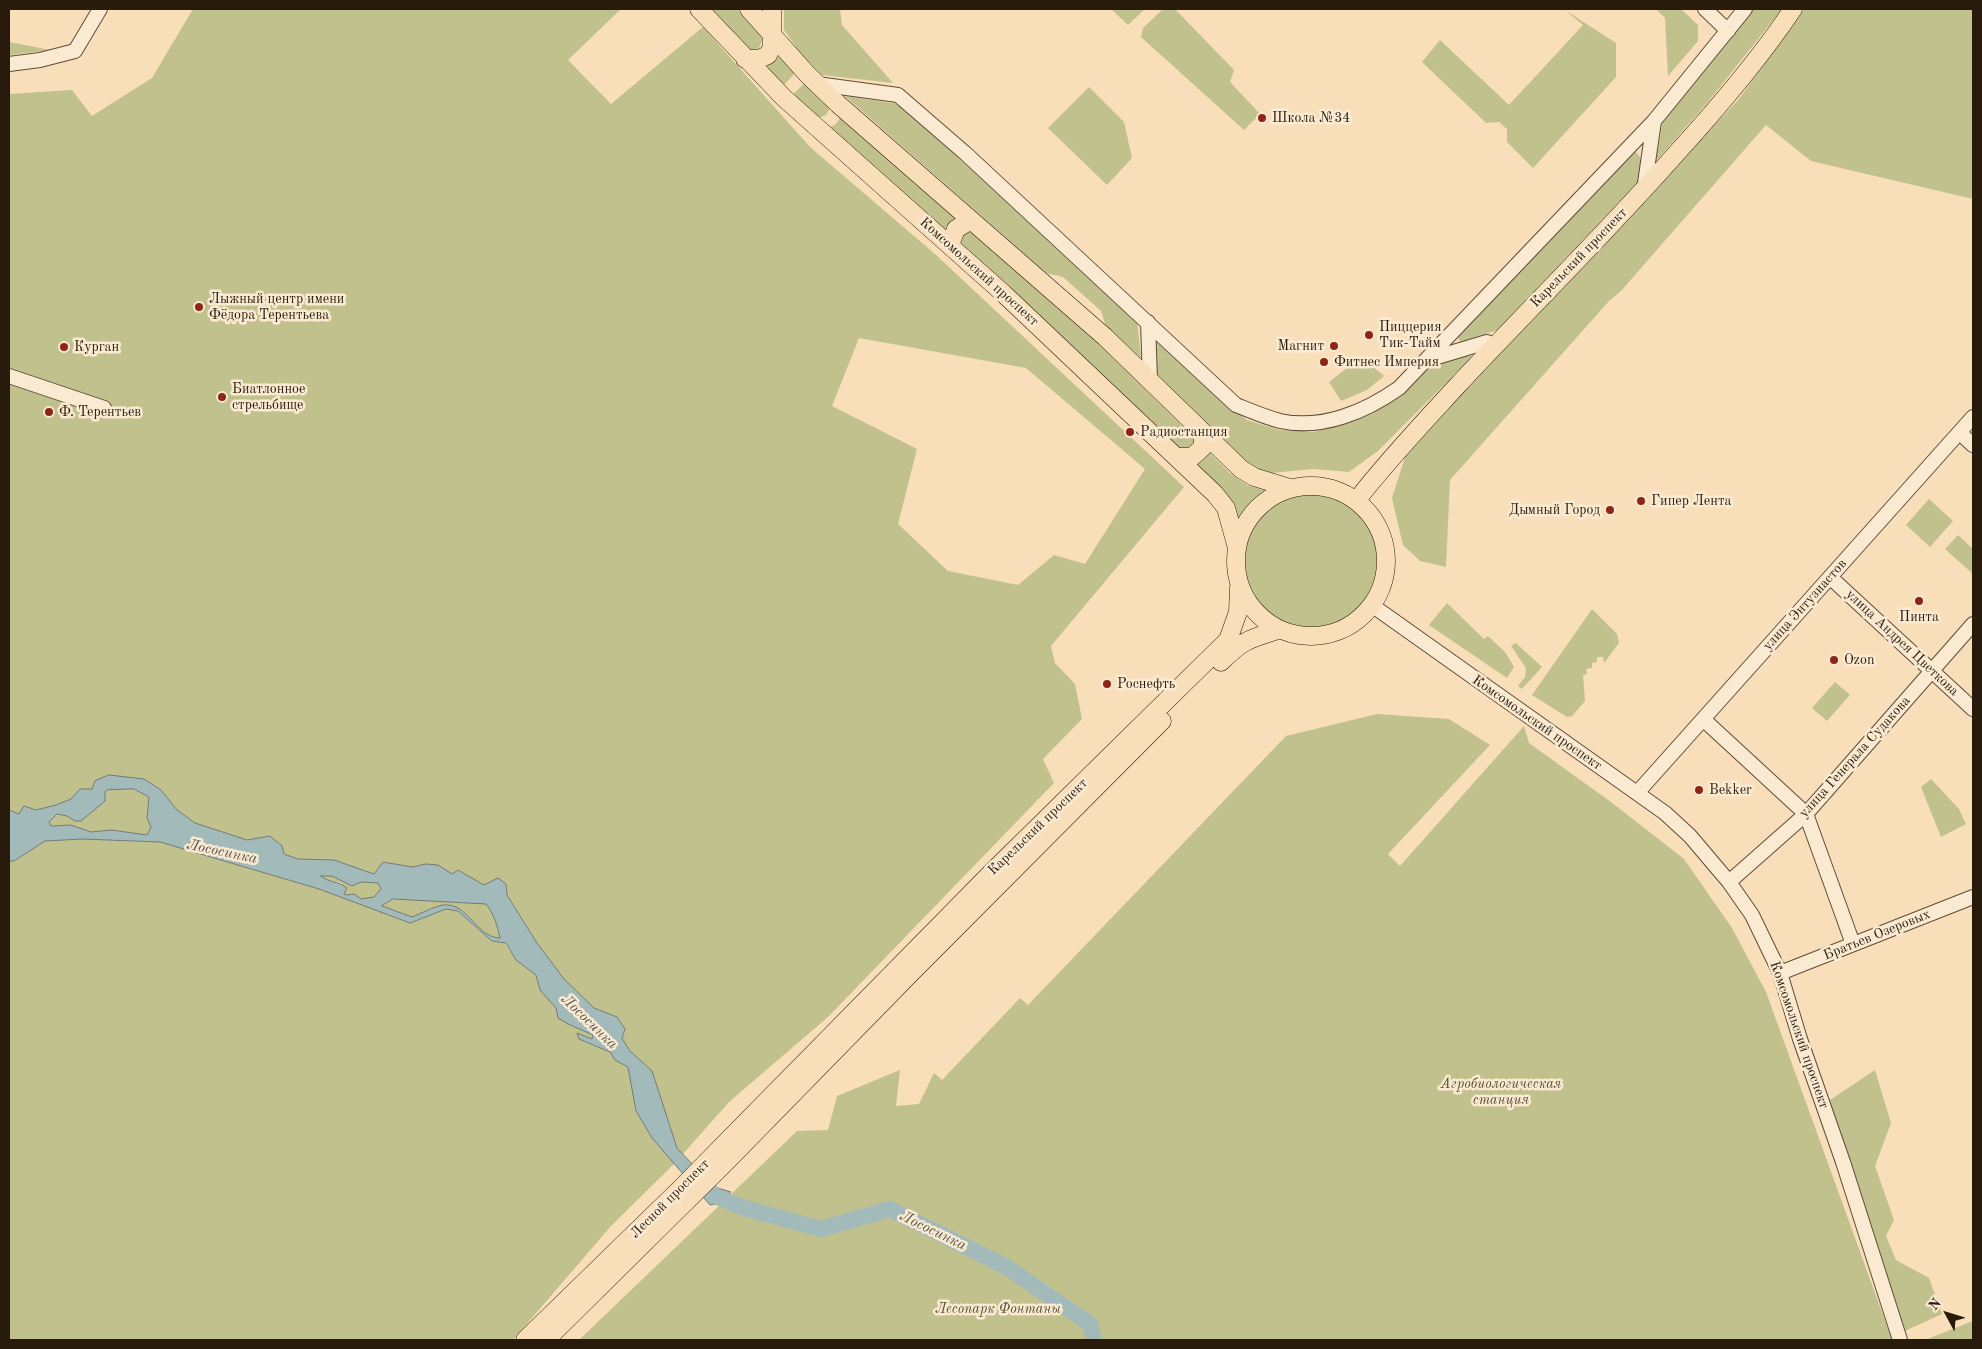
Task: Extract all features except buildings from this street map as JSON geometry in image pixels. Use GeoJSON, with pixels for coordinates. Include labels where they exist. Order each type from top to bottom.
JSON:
{"type":"FeatureCollection","features":[{"type":"Feature","properties":{"kind":"main road","name":"Комсомольский проспект"},"geometry":{"type":"LineString","coordinates":[[699,9],[745,58],[814,125],[950,245],[1072,357],[1215,494],[1226,508],[1237,548]]}},
{"type":"Feature","properties":{"kind":"main road"},"geometry":{"type":"LineString","coordinates":[[749,9],[817,84],[838,104],[1105,337],[1241,469],[1254,477],[1290,488]]}},
{"type":"Feature","properties":{"kind":"main road"},"geometry":{"type":"LineString","coordinates":[[745,58],[760,59],[768,55],[772,47],[772,9]]}},
{"type":"Feature","properties":{"kind":"main road","name":"Карельский проспект"},"geometry":{"type":"LineString","coordinates":[[1356,501],[1384,465],[1644,190],[1716,110],[1793,9]]}},
{"type":"Feature","properties":{"kind":"main road"},"geometry":{"type":"LineString","coordinates":[[814,125],[826,124],[832,119],[838,104]]}},
{"type":"Feature","properties":{"kind":"main road"},"geometry":{"type":"LineString","coordinates":[[950,245],[956,229],[971,220]]}},
{"type":"Feature","properties":{"kind":"main road"},"geometry":{"type":"LineString","coordinates":[[1177,457],[1192,456],[1197,452],[1202,447],[1203,433]]}},
{"type":"Feature","properties":{"kind":"main road"},"geometry":{"type":"LineString","coordinates":[[1318,485],[1339,490],[1356,501],[1372,515],[1383,536],[1387,566],[1384,581],[1373,606],[1356,622],[1331,634],[1313,637],[1299,636],[1278,630],[1252,609],[1239,587],[1236,570],[1237,548],[1245,526],[1258,509],[1273,496],[1290,488],[1318,485]]}},
{"type":"Feature","properties":{"kind":"main road","name":"Карельский проспект"},"geometry":{"type":"LineString","coordinates":[[818,1058],[1228,640],[1238,612],[1239,587]]}},
{"type":"Feature","properties":{"kind":"main road","name":"Карельский проспект"},"geometry":{"type":"LineString","coordinates":[[998,876],[1236,647],[1254,636],[1278,630]]}},
{"type":"Feature","properties":{"kind":"main road","name":"Лесной проспект"},"geometry":{"type":"LineString","coordinates":[[546,1340],[603,1273],[680,1190],[818,1058]]}},
{"type":"Feature","properties":{"kind":"main road","name":"Лесной проспект"},"geometry":{"type":"LineString","coordinates":[[525,1340],[603,1273]]}},
{"type":"Feature","properties":{"kind":"street"},"geometry":{"type":"LineString","coordinates":[[9,64],[40,60],[75,51],[100,9]]}},
{"type":"Feature","properties":{"kind":"street"},"geometry":{"type":"LineString","coordinates":[[1705,9],[1728,31]]}},
{"type":"Feature","properties":{"kind":"street"},"geometry":{"type":"LineString","coordinates":[[817,84],[898,95],[965,153],[1236,405],[1262,416],[1282,421],[1322,422],[1365,409],[1399,388],[1654,121],[1745,9]]}},
{"type":"Feature","properties":{"kind":"street"},"geometry":{"type":"LineString","coordinates":[[1644,190],[1654,121]]}},
{"type":"Feature","properties":{"kind":"street"},"geometry":{"type":"LineString","coordinates":[[1148,322],[1150,380]]}},
{"type":"Feature","properties":{"kind":"street"},"geometry":{"type":"LineString","coordinates":[[1425,360],[1487,342],[1495,346]]}},
{"type":"Feature","properties":{"kind":"street"},"geometry":{"type":"LineString","coordinates":[[9,376],[104,408]]}},
{"type":"Feature","properties":{"kind":"street","name":"улица Энтузиастов"},"geometry":{"type":"LineString","coordinates":[[1637,793],[1973,417]]}},
{"type":"Feature","properties":{"kind":"street"},"geometry":{"type":"LineString","coordinates":[[1960,433],[1973,445]]}},
{"type":"Feature","properties":{"kind":"street","name":"улица Андрея Цветкова"},"geometry":{"type":"LineString","coordinates":[[1830,578],[1973,709]]}},
{"type":"Feature","properties":{"kind":"street","name":"Комсомольский проспект"},"geometry":{"type":"LineString","coordinates":[[1373,606],[1666,813],[1690,836],[1730,882],[1752,915],[1780,973],[1800,1039],[1843,1162],[1900,1340]]}},
{"type":"Feature","properties":{"kind":"street","name":"улица Генерала Судакова"},"geometry":{"type":"LineString","coordinates":[[1730,882],[1806,814],[1973,624]]}},
{"type":"Feature","properties":{"kind":"street"},"geometry":{"type":"LineString","coordinates":[[1704,719],[1806,814],[1853,944]]}},
{"type":"Feature","properties":{"kind":"street","name":"Братьев Озеровых"},"geometry":{"type":"LineString","coordinates":[[1780,973],[1973,897]]}},
{"type":"Feature","properties":{"kind":"green space"},"geometry":{"type":"Polygon","coordinates":[[[193,9],[621,9],[568,60],[611,104],[703,27],[810,147],[935,254],[1184,487],[1051,646],[1055,663],[1075,684],[1082,719],[1043,759],[1054,783],[828,1017],[729,1102],[683,1154],[677,1148],[652,1071],[629,1050],[622,1038],[625,1029],[617,1017],[594,1008],[564,979],[537,943],[507,895],[506,884],[484,885],[458,870],[452,874],[426,864],[412,867],[383,862],[374,874],[334,860],[298,859],[284,854],[270,836],[247,840],[195,823],[177,810],[161,790],[144,779],[93,789],[80,789],[71,799],[56,805],[19,814],[9,810],[9,94],[72,90],[92,116],[152,78],[193,9]],[[859,338],[832,406],[917,449],[898,524],[948,571],[1018,585],[1054,555],[1085,564],[1145,469],[1026,368],[859,338]]]}},
{"type":"Feature","properties":{"kind":"green space"},"geometry":{"type":"Polygon","coordinates":[[[709,9],[738,9],[764,36],[759,48],[748,52],[709,9]]]}},
{"type":"Feature","properties":{"kind":"green space"},"geometry":{"type":"Polygon","coordinates":[[[784,9],[840,9],[842,25],[893,83],[822,75],[801,54],[784,30],[784,9]]]}},
{"type":"Feature","properties":{"kind":"green space"},"geometry":{"type":"Polygon","coordinates":[[[1111,9],[1145,9],[1128,25],[1111,9]]]}},
{"type":"Feature","properties":{"kind":"green space"},"geometry":{"type":"Polygon","coordinates":[[[1163,9],[1175,9],[1234,70],[1230,82],[1260,114],[1244,130],[1141,37],[1143,28],[1163,9]]]}},
{"type":"Feature","properties":{"kind":"green space"},"geometry":{"type":"Polygon","coordinates":[[[1656,9],[1681,9],[1698,25],[1698,41],[1668,76],[1665,18],[1656,9]]]}},
{"type":"Feature","properties":{"kind":"green space"},"geometry":{"type":"Polygon","coordinates":[[[1751,9],[1782,9],[1708,102],[1656,161],[1663,119],[1751,9]]]}},
{"type":"Feature","properties":{"kind":"green space"},"geometry":{"type":"Polygon","coordinates":[[[1804,9],[1973,9],[1973,199],[1811,161],[1766,125],[1621,291],[1609,301],[1450,480],[1446,567],[1420,561],[1403,545],[1392,498],[1407,451],[1738,100],[1804,9]]]}},
{"type":"Feature","properties":{"kind":"green space"},"geometry":{"type":"Polygon","coordinates":[[[1565,10],[1616,43],[1616,77],[1533,168],[1507,142],[1507,129],[1499,122],[1486,123],[1422,62],[1440,40],[1509,105],[1583,25],[1565,10]]]}},
{"type":"Feature","properties":{"kind":"green space"},"geometry":{"type":"Polygon","coordinates":[[[9,42],[50,50],[9,55],[9,42]]]}},
{"type":"Feature","properties":{"kind":"green space"},"geometry":{"type":"Polygon","coordinates":[[[781,56],[796,72],[783,86],[766,70],[771,60],[781,56]]]}},
{"type":"Feature","properties":{"kind":"green space"},"geometry":{"type":"Polygon","coordinates":[[[805,83],[830,108],[826,115],[816,119],[792,95],[805,83]]]}},
{"type":"Feature","properties":{"kind":"green space"},"geometry":{"type":"Polygon","coordinates":[[[1089,87],[1124,122],[1132,158],[1107,185],[1048,128],[1089,87]]]}},
{"type":"Feature","properties":{"kind":"green space"},"geometry":{"type":"Polygon","coordinates":[[[845,96],[899,104],[1137,320],[1141,358],[1106,327],[1101,311],[1063,277],[1046,273],[845,96]]]}},
{"type":"Feature","properties":{"kind":"green space"},"geometry":{"type":"Polygon","coordinates":[[[841,116],[1091,336],[1230,473],[1247,485],[1269,492],[1251,505],[1238,524],[1219,487],[1075,350],[946,232],[826,129],[836,124],[841,116]]]}},
{"type":"Feature","properties":{"kind":"green space"},"geometry":{"type":"Polygon","coordinates":[[[1635,151],[1641,158],[1637,183],[1498,330],[1460,342],[1457,334],[1635,151]]]}},
{"type":"Feature","properties":{"kind":"green space"},"geometry":{"type":"Polygon","coordinates":[[[1154,337],[1212,392],[1247,420],[1279,430],[1312,432],[1354,421],[1396,398],[1432,363],[1466,355],[1473,356],[1378,451],[1349,472],[1313,469],[1272,473],[1252,467],[1155,374],[1154,337]]]}},
{"type":"Feature","properties":{"kind":"green space"},"geometry":{"type":"Polygon","coordinates":[[[1361,357],[1384,376],[1367,390],[1341,401],[1329,382],[1361,357]]]}},
{"type":"Feature","properties":{"kind":"green space"},"geometry":{"type":"Polygon","coordinates":[[[1311,494],[1337,499],[1349,505],[1359,514],[1368,524],[1374,536],[1379,562],[1374,588],[1368,600],[1359,610],[1349,619],[1337,625],[1311,630],[1285,625],[1273,619],[1263,610],[1254,600],[1248,588],[1243,562],[1248,536],[1254,524],[1263,514],[1273,505],[1285,499],[1311,494]]]}},
{"type":"Feature","properties":{"kind":"green space"},"geometry":{"type":"Polygon","coordinates":[[[1929,499],[1953,521],[1930,547],[1906,525],[1929,499]]]}},
{"type":"Feature","properties":{"kind":"green space"},"geometry":{"type":"Polygon","coordinates":[[[1958,535],[1973,549],[1972,573],[1945,549],[1958,535]]]}},
{"type":"Feature","properties":{"kind":"green space"},"geometry":{"type":"Polygon","coordinates":[[[1447,603],[1484,639],[1488,636],[1505,652],[1514,667],[1507,678],[1429,625],[1447,603]]]}},
{"type":"Feature","properties":{"kind":"green space"},"geometry":{"type":"Polygon","coordinates":[[[1592,609],[1617,634],[1619,643],[1604,663],[1603,657],[1597,657],[1597,662],[1592,663],[1592,668],[1586,669],[1587,674],[1583,675],[1585,701],[1572,716],[1567,717],[1532,695],[1592,609]]]}},
{"type":"Feature","properties":{"kind":"green space"},"geometry":{"type":"Polygon","coordinates":[[[1516,643],[1542,667],[1522,689],[1518,686],[1525,677],[1526,668],[1511,646],[1516,643]]]}},
{"type":"Feature","properties":{"kind":"green space"},"geometry":{"type":"Polygon","coordinates":[[[1835,682],[1850,695],[1827,721],[1812,708],[1835,682]]]}},
{"type":"Feature","properties":{"kind":"green space","name":"Агробиологическая станция"},"geometry":{"type":"Polygon","coordinates":[[[1377,714],[1449,719],[1490,745],[1388,854],[1400,866],[1524,726],[1529,743],[1611,802],[1684,859],[1732,928],[1766,992],[1892,1340],[579,1340],[797,1131],[828,1130],[837,1096],[900,1070],[896,1106],[919,1104],[934,1073],[942,1080],[1020,998],[1028,1005],[1286,736],[1377,714]]]}},
{"type":"Feature","properties":{"kind":"green space"},"geometry":{"type":"Polygon","coordinates":[[[1931,779],[1959,809],[1966,824],[1941,837],[1921,787],[1931,779]]]}},
{"type":"Feature","properties":{"kind":"green space"},"geometry":{"type":"Polygon","coordinates":[[[134,789],[149,797],[147,818],[151,827],[147,835],[111,830],[91,832],[71,825],[51,826],[49,822],[57,814],[67,816],[75,821],[107,790],[134,789]]]}},
{"type":"Feature","properties":{"kind":"green space"},"geometry":{"type":"Polygon","coordinates":[[[82,839],[160,842],[319,889],[410,923],[446,909],[458,911],[492,941],[505,943],[516,960],[536,975],[540,990],[568,1024],[593,1034],[593,1040],[579,1039],[610,1052],[615,1060],[628,1067],[636,1111],[652,1138],[675,1163],[611,1226],[513,1340],[9,1340],[9,861],[14,861],[45,841],[82,839]]]}},
{"type":"Feature","properties":{"kind":"green space"},"geometry":{"type":"Polygon","coordinates":[[[321,876],[332,876],[352,886],[361,882],[378,883],[381,889],[374,897],[361,899],[354,894],[345,895],[342,883],[325,880],[321,876]]]}},
{"type":"Feature","properties":{"kind":"green space"},"geometry":{"type":"Polygon","coordinates":[[[393,899],[486,904],[495,920],[500,938],[485,932],[466,914],[452,906],[439,906],[412,917],[382,906],[393,899]]]}},
{"type":"Feature","properties":{"kind":"green space"},"geometry":{"type":"Polygon","coordinates":[[[1875,1070],[1891,1123],[1875,1166],[1894,1220],[1886,1236],[1896,1260],[1929,1278],[1942,1314],[1905,1331],[1827,1102],[1875,1070]]]}},
{"type":"Feature","properties":{"kind":"green space"},"geometry":{"type":"Polygon","coordinates":[[[1973,1321],[1973,1340],[1925,1340],[1973,1321]]]}},
{"type":"Feature","properties":{"kind":"water"},"geometry":{"type":"Polygon","coordinates":[[[109,775],[144,779],[161,790],[177,810],[195,823],[247,840],[270,836],[282,846],[284,854],[298,859],[334,860],[374,874],[383,862],[412,867],[426,864],[438,865],[452,874],[458,870],[484,885],[498,878],[506,884],[507,895],[537,943],[564,979],[594,1008],[617,1017],[625,1029],[622,1038],[629,1050],[652,1071],[677,1148],[714,1187],[731,1192],[719,1203],[710,1205],[652,1138],[636,1111],[628,1067],[615,1060],[610,1052],[579,1039],[577,1033],[592,1039],[593,1035],[558,1018],[556,1008],[540,990],[536,975],[516,960],[506,943],[492,941],[458,911],[446,909],[410,923],[319,889],[160,842],[82,839],[45,841],[14,861],[9,861],[9,810],[19,814],[24,806],[36,810],[56,805],[71,799],[80,789],[92,789],[95,781],[109,775]],[[134,789],[107,790],[105,792],[105,801],[81,821],[75,821],[67,816],[57,814],[49,822],[51,826],[71,825],[91,832],[111,830],[147,835],[151,827],[147,818],[149,797],[134,789]],[[321,876],[347,888],[344,894],[354,894],[361,899],[374,897],[381,889],[378,883],[361,882],[352,886],[332,876],[321,876]],[[393,899],[382,906],[412,917],[439,906],[452,906],[466,914],[485,932],[500,938],[495,920],[486,904],[393,899]]]}},
{"type":"Feature","properties":{"kind":"waterway","name":"Лососинка"},"geometry":{"type":"LineString","coordinates":[[707,1187],[715,1196],[741,1207],[821,1229],[890,1209],[1005,1266],[1090,1324],[1094,1340]]}},
{"type":"Feature","properties":{"kind":"place","name":"Школа №34"},"geometry":{"type":"Point","coordinates":[1262,118]}},
{"type":"Feature","properties":{"kind":"place","name":"Лыжный центр имени Фёдора Терентьева"},"geometry":{"type":"Point","coordinates":[199,307]}},
{"type":"Feature","properties":{"kind":"place","name":"Пиццерия Тик-Тайм"},"geometry":{"type":"Point","coordinates":[1369,335]}},
{"type":"Feature","properties":{"kind":"place","name":"Магнит"},"geometry":{"type":"Point","coordinates":[1334,346]}},
{"type":"Feature","properties":{"kind":"place","name":"Курган"},"geometry":{"type":"Point","coordinates":[64,347]}},
{"type":"Feature","properties":{"kind":"place","name":"Фитнес Империя"},"geometry":{"type":"Point","coordinates":[1324,362]}},
{"type":"Feature","properties":{"kind":"place","name":"Биатлонное стрельбище"},"geometry":{"type":"Point","coordinates":[222,397]}},
{"type":"Feature","properties":{"kind":"place","name":"Ф. Терентьев"},"geometry":{"type":"Point","coordinates":[49,412]}},
{"type":"Feature","properties":{"kind":"place","name":"Радиостанция"},"geometry":{"type":"Point","coordinates":[1130,432]}},
{"type":"Feature","properties":{"kind":"place","name":"Гипер Лента"},"geometry":{"type":"Point","coordinates":[1641,501]}},
{"type":"Feature","properties":{"kind":"place","name":"Дымный Город"},"geometry":{"type":"Point","coordinates":[1610,510]}},
{"type":"Feature","properties":{"kind":"place","name":"Пинта"},"geometry":{"type":"Point","coordinates":[1919,601]}},
{"type":"Feature","properties":{"kind":"place","name":"Ozon"},"geometry":{"type":"Point","coordinates":[1834,660]}},
{"type":"Feature","properties":{"kind":"place","name":"Роснефть"},"geometry":{"type":"Point","coordinates":[1107,684]}},
{"type":"Feature","properties":{"kind":"place","name":"Bekker"},"geometry":{"type":"Point","coordinates":[1699,790]}},
{"type":"Feature","properties":{"kind":"park label","name":"Лесопарк Фонтаны"},"geometry":{"type":"Point","coordinates":[998,1309]}}]}
